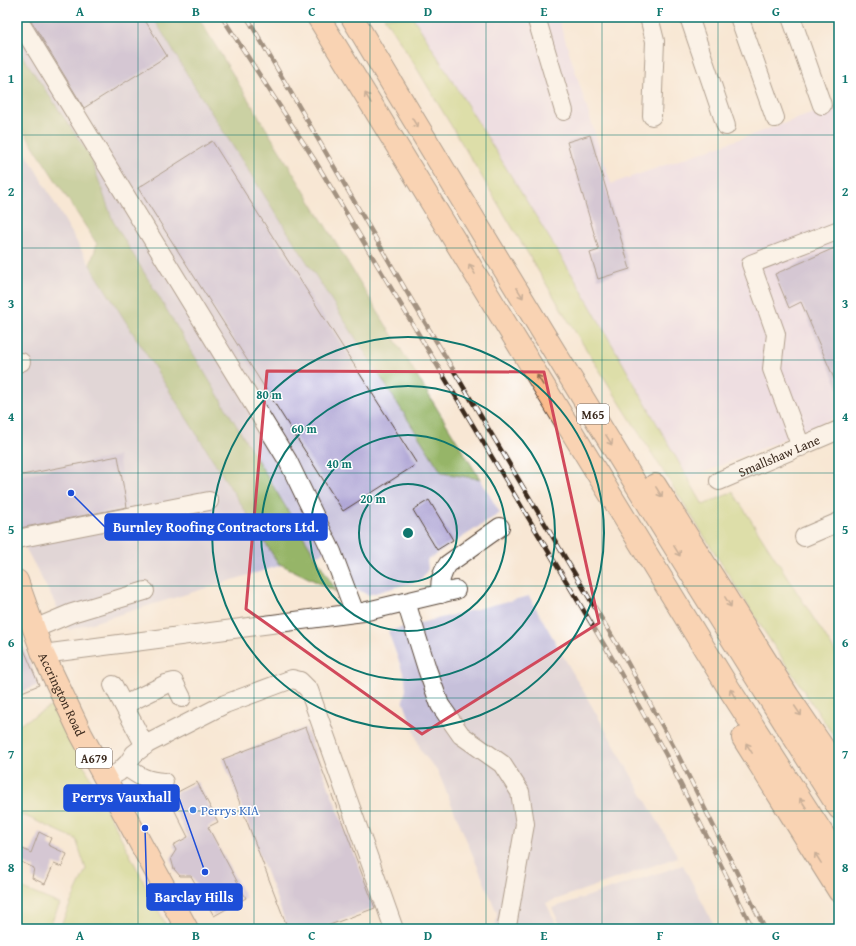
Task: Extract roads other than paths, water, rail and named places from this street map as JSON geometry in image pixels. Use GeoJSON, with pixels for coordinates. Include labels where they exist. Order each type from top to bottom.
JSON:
{"type":"FeatureCollection","features":[{"type":"Feature","properties":{"kind":"main road","name":"M65"},"geometry":{"type":"LineString","coordinates":[[318,17],[728,687],[839,860]]}},
{"type":"Feature","properties":{"kind":"main road","name":"M65"},"geometry":{"type":"LineString","coordinates":[[352,17],[440,164],[733,641],[839,808]]}},
{"type":"Feature","properties":{"kind":"main road"},"geometry":{"type":"LineString","coordinates":[[367,17],[645,469],[788,696],[839,771]]}},
{"type":"Feature","properties":{"kind":"main road"},"geometry":{"type":"LineString","coordinates":[[560,413],[597,490],[632,554],[703,673],[839,892]]}},
{"type":"Feature","properties":{"kind":"main road","name":"Accrington Road"},"geometry":{"type":"LineString","coordinates":[[17,581],[43,654],[81,734],[187,929]]}},
{"type":"Feature","properties":{"kind":"street"},"geometry":{"type":"LineString","coordinates":[[536,17],[564,111]]}},
{"type":"Feature","properties":{"kind":"street"},"geometry":{"type":"LineString","coordinates":[[649,17],[655,41],[652,116]]}},
{"type":"Feature","properties":{"kind":"street"},"geometry":{"type":"LineString","coordinates":[[689,17],[726,126]]}},
{"type":"Feature","properties":{"kind":"street"},"geometry":{"type":"LineString","coordinates":[[739,17],[775,118]]}},
{"type":"Feature","properties":{"kind":"street"},"geometry":{"type":"LineString","coordinates":[[791,17],[822,105]]}},
{"type":"Feature","properties":{"kind":"street"},"geometry":{"type":"LineString","coordinates":[[17,18],[128,196],[288,461],[332,552],[355,613]]}},
{"type":"Feature","properties":{"kind":"street"},"geometry":{"type":"LineString","coordinates":[[801,447],[772,369],[776,334],[751,264],[839,230]]}},
{"type":"Feature","properties":{"kind":"street","name":"Smallshaw Lane"},"geometry":{"type":"LineString","coordinates":[[719,481],[839,430]]}},
{"type":"Feature","properties":{"kind":"street"},"geometry":{"type":"LineString","coordinates":[[17,539],[209,501]]}},
{"type":"Feature","properties":{"kind":"street"},"geometry":{"type":"LineString","coordinates":[[804,536],[839,522]]}},
{"type":"Feature","properties":{"kind":"street"},"geometry":{"type":"LineString","coordinates":[[43,654],[355,613],[449,592],[440,584],[442,572],[448,564],[500,527]]}},
{"type":"Feature","properties":{"kind":"street"},"geometry":{"type":"LineString","coordinates":[[34,629],[72,613],[145,592]]}},
{"type":"Feature","properties":{"kind":"street"},"geometry":{"type":"LineString","coordinates":[[406,602],[440,705],[461,735],[502,764],[520,792],[525,824],[507,926],[509,929]]}},
{"type":"Feature","properties":{"kind":"street"},"geometry":{"type":"LineString","coordinates":[[106,779],[119,772],[126,766],[134,754],[145,746],[225,704],[292,679],[300,681],[309,690],[394,929]]}},
{"type":"Feature","properties":{"kind":"street"},"geometry":{"type":"LineString","coordinates":[[124,705],[166,684],[174,682],[182,698]]}},
{"type":"Feature","properties":{"kind":"street"},"geometry":{"type":"LineString","coordinates":[[113,685],[145,746]]}},
{"type":"Feature","properties":{"kind":"street"},"geometry":{"type":"LineString","coordinates":[[126,766],[140,777],[151,782],[164,782]]}},
{"type":"Feature","properties":{"kind":"railway"},"geometry":{"type":"LineString","coordinates":[[222,17],[314,159],[615,663],[666,755],[753,929]]}},
{"type":"Feature","properties":{"kind":"railway"},"geometry":{"type":"LineString","coordinates":[[247,17],[411,299],[625,658],[675,749],[765,929]]}},
{"type":"Feature","properties":{"kind":"place","name":"Burnley Roofing Contractors Ltd."},"geometry":{"type":"Point","coordinates":[71,493]}},
{"type":"Feature","properties":{"kind":"place","name":"Perrys KIA"},"geometry":{"type":"Point","coordinates":[193,810]}},
{"type":"Feature","properties":{"kind":"place","name":"Barclay Hills"},"geometry":{"type":"Point","coordinates":[145,828]}},
{"type":"Feature","properties":{"kind":"place","name":"Perrys Vauxhall"},"geometry":{"type":"Point","coordinates":[205,872]}}]}
